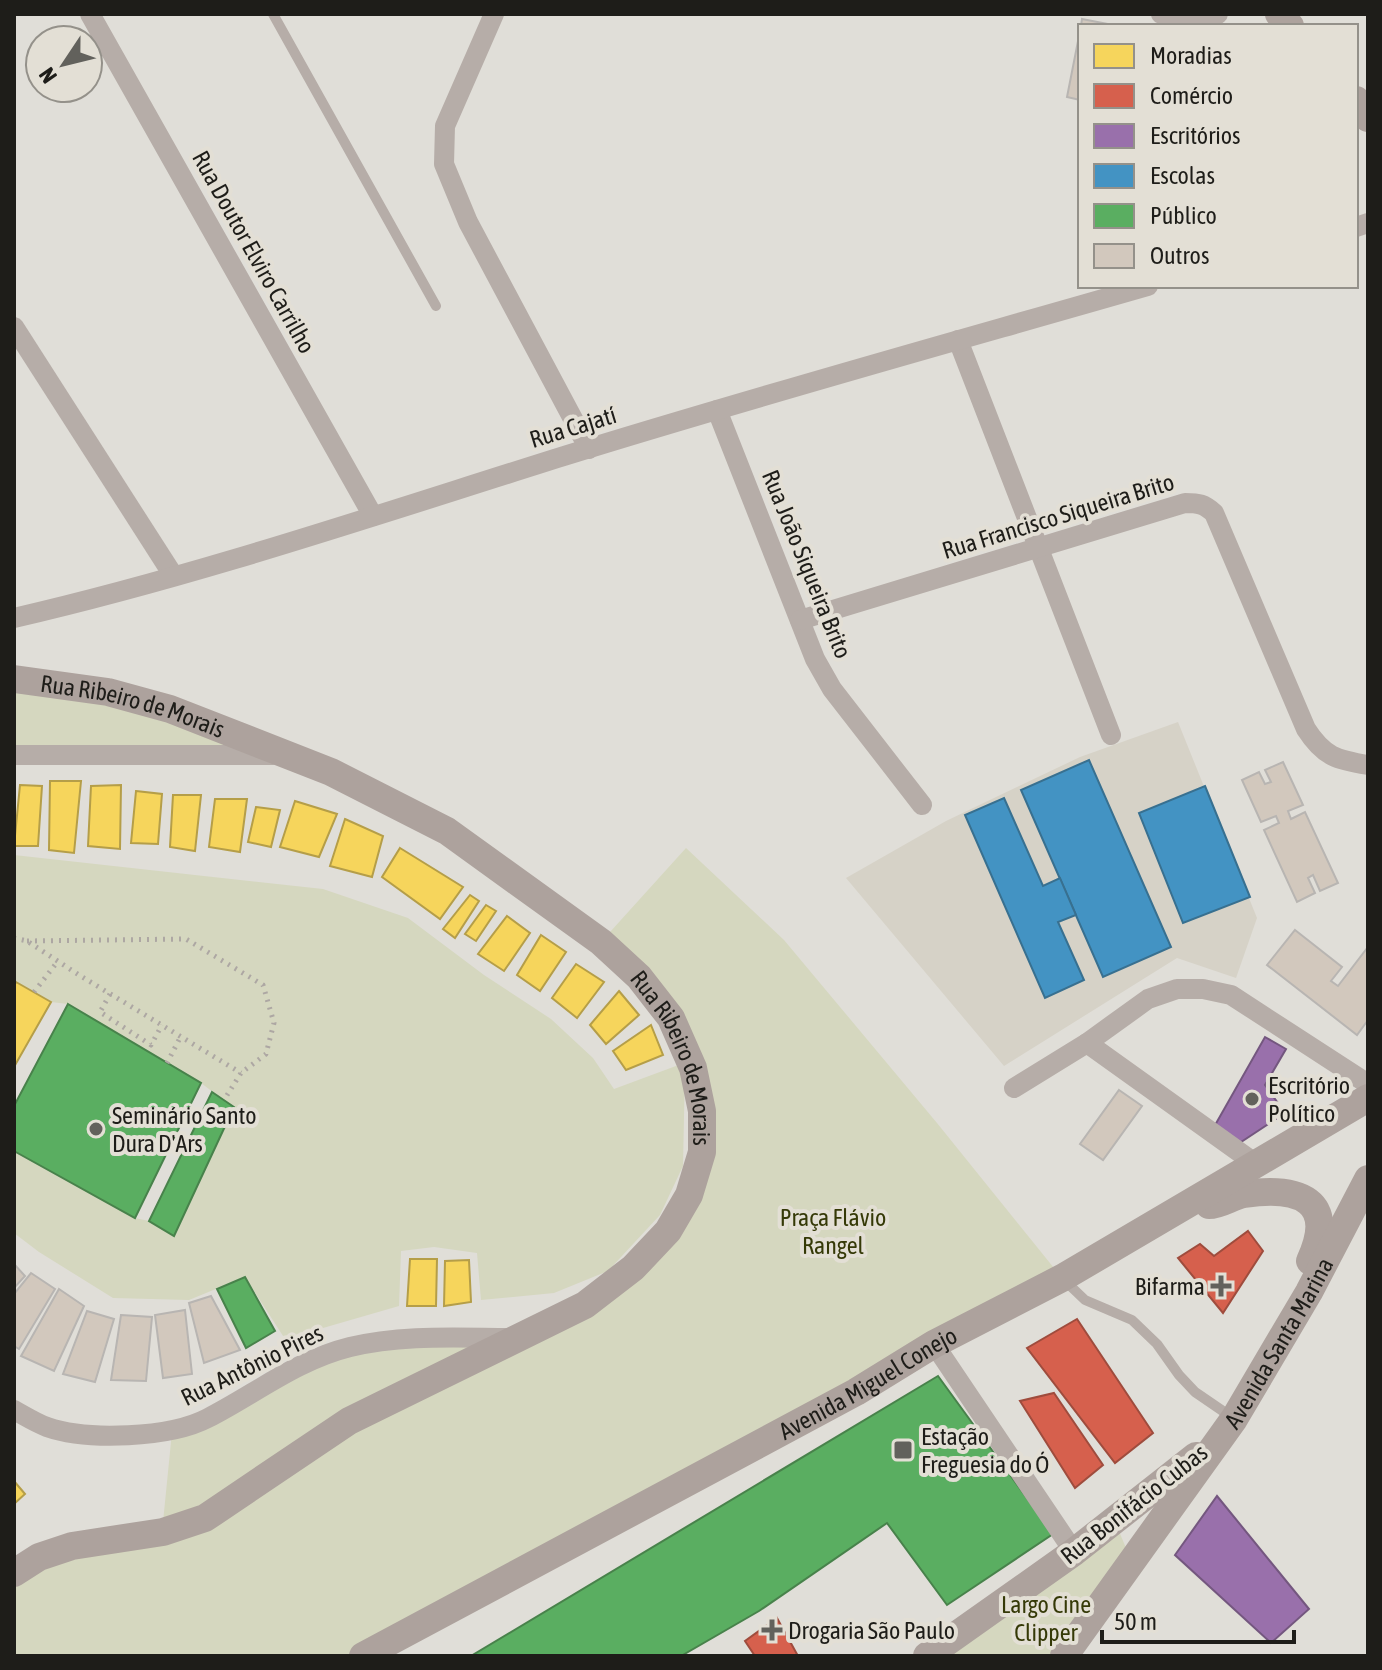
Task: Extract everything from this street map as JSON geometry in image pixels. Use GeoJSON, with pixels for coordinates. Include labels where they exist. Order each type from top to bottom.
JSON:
{"type":"FeatureCollection","features":[{"type":"Feature","properties":{"kind":"main road","name":"Rua Ribeiro de Morais"},"geometry":{"type":"LineString","coordinates":[[14,679],[108,692],[170,709],[331,772],[447,831],[601,942],[639,977],[671,1018],[693,1068],[702,1111],[702,1152],[689,1195],[668,1231],[633,1268],[585,1305],[349,1421],[205,1518],[163,1532],[72,1546],[39,1557],[14,1573]]}},
{"type":"Feature","properties":{"kind":"main road","name":"Avenida Miguel Conejo"},"geometry":{"type":"LineString","coordinates":[[363,1656],[856,1392],[934,1344],[1062,1278],[1368,1098]]}},
{"type":"Feature","properties":{"kind":"main road","name":"Avenida Santa Marina"},"geometry":{"type":"LineString","coordinates":[[1064,1656],[1229,1426],[1309,1292],[1365,1190]]}},
{"type":"Feature","properties":{"kind":"main road"},"geometry":{"type":"LineString","coordinates":[[1189,1203],[1213,1206],[1241,1195],[1278,1192],[1306,1198],[1321,1221],[1318,1243],[1305,1273],[1309,1292]]}},
{"type":"Feature","properties":{"kind":"main road","name":"Rua Bonifácio Cubas"},"geometry":{"type":"LineString","coordinates":[[927,1656],[1074,1552],[1229,1426]]}},
{"type":"Feature","properties":{"kind":"street","name":"Rua Doutor Elviro Carrilho"},"geometry":{"type":"LineString","coordinates":[[90,14],[373,516]]}},
{"type":"Feature","properties":{"kind":"street"},"geometry":{"type":"LineString","coordinates":[[494,14],[445,126],[444,164],[468,222],[589,449]]}},
{"type":"Feature","properties":{"kind":"street"},"geometry":{"type":"LineString","coordinates":[[1161,14],[1190,21],[1214,18],[1218,14]]}},
{"type":"Feature","properties":{"kind":"street","name":"Rua Cajatí"},"geometry":{"type":"LineString","coordinates":[[14,618],[76,604],[717,410],[1141,288]]}},
{"type":"Feature","properties":{"kind":"street"},"geometry":{"type":"LineString","coordinates":[[14,327],[173,575]]}},
{"type":"Feature","properties":{"kind":"street"},"geometry":{"type":"LineString","coordinates":[[958,340],[1111,735]]}},
{"type":"Feature","properties":{"kind":"street","name":"Rua João Siqueira Brito"},"geometry":{"type":"LineString","coordinates":[[717,410],[815,659],[832,689],[922,805]]}},
{"type":"Feature","properties":{"kind":"street","name":"Rua Francisco Siqueira Brito"},"geometry":{"type":"LineString","coordinates":[[800,620],[1185,503],[1206,505],[1214,513],[1314,742],[1326,754],[1340,761],[1368,765]]}},
{"type":"Feature","properties":{"kind":"street"},"geometry":{"type":"LineString","coordinates":[[14,755],[289,755]]}},
{"type":"Feature","properties":{"kind":"street"},"geometry":{"type":"LineString","coordinates":[[1014,1088],[1087,1043],[1148,999],[1177,989],[1203,989],[1231,995],[1368,1084]]}},
{"type":"Feature","properties":{"kind":"street"},"geometry":{"type":"LineString","coordinates":[[1087,1043],[1256,1164]]}},
{"type":"Feature","properties":{"kind":"street","name":"Rua Antônio Pires"},"geometry":{"type":"LineString","coordinates":[[14,1410],[48,1428],[107,1436],[172,1432],[206,1419],[279,1376],[349,1347],[411,1338],[518,1338]]}},
{"type":"Feature","properties":{"kind":"street"},"geometry":{"type":"LineString","coordinates":[[934,1344],[1074,1552]]}},
{"type":"Feature","properties":{"kind":"lane"},"geometry":{"type":"LineString","coordinates":[[273,14],[436,306]]}},
{"type":"Feature","properties":{"kind":"lane"},"geometry":{"type":"LineString","coordinates":[[1062,1278],[1085,1300],[1132,1320],[1157,1344],[1179,1375],[1229,1426]]}},
{"type":"Feature","properties":{"kind":"path"},"geometry":{"type":"LineString","coordinates":[[14,938],[27,941],[186,939],[263,985],[274,1023],[266,1054],[241,1073],[224,1100]]}},
{"type":"Feature","properties":{"kind":"path"},"geometry":{"type":"LineString","coordinates":[[27,941],[241,1073]]}},
{"type":"Feature","properties":{"kind":"path"},"geometry":{"type":"LineString","coordinates":[[34,992],[58,961]]}},
{"type":"Feature","properties":{"kind":"path"},"geometry":{"type":"LineString","coordinates":[[110,994],[100,1012],[151,1045],[162,1025]]}},
{"type":"Feature","properties":{"kind":"path"},"geometry":{"type":"LineString","coordinates":[[120,1035],[124,1028]]}},
{"type":"Feature","properties":{"kind":"path"},"geometry":{"type":"LineString","coordinates":[[167,1063],[181,1036]]}},
{"type":"Feature","properties":{"kind":"shaded area"},"geometry":{"type":"Polygon","coordinates":[[[1178,722],[1257,918],[1236,978],[1177,958],[1004,1066],[846,878],[946,821],[1080,757],[1178,722]]]}},
{"type":"Feature","properties":{"kind":"green space"},"geometry":{"type":"Polygon","coordinates":[[[14,679],[289,755],[14,755],[14,679]]]}},
{"type":"Feature","properties":{"kind":"green space","name":"Praça Flávio Rangel"},"geometry":{"type":"Polygon","coordinates":[[[686,848],[784,940],[1058,1273],[349,1656],[14,1656],[14,1575],[162,1532],[172,1432],[349,1347],[518,1338],[633,1268],[702,1152],[685,1067],[683,1166],[660,1215],[608,1271],[554,1293],[481,1300],[477,1253],[434,1247],[401,1251],[399,1306],[285,1339],[245,1277],[189,1300],[113,1298],[14,1233],[14,1151],[135,1218],[149,1221],[174,1236],[234,1108],[201,1083],[68,1004],[51,1002],[14,981],[14,855],[323,889],[408,918],[484,975],[551,1019],[593,1058],[614,1089],[684,1063],[671,1018],[601,942],[686,848]]]}},
{"type":"Feature","properties":{"kind":"green space","name":"Largo Cine Clipper"},"geometry":{"type":"Polygon","coordinates":[[[1118,1529],[1132,1562],[1064,1656],[927,1656],[1118,1529]]]}},
{"type":"Feature","properties":{"kind":"building: Moradias"},"geometry":{"type":"Polygon","coordinates":[[[50,781],[81,781],[74,853],[49,850],[50,781]]]}},
{"type":"Feature","properties":{"kind":"building: Moradias"},"geometry":{"type":"Polygon","coordinates":[[[20,785],[42,786],[38,846],[14,846],[20,785]]]}},
{"type":"Feature","properties":{"kind":"building: Moradias"},"geometry":{"type":"Polygon","coordinates":[[[121,785],[120,849],[88,846],[91,786],[121,785]]]}},
{"type":"Feature","properties":{"kind":"building: Moradias"},"geometry":{"type":"Polygon","coordinates":[[[136,791],[162,794],[158,844],[131,843],[136,791]]]}},
{"type":"Feature","properties":{"kind":"building: Moradias"},"geometry":{"type":"Polygon","coordinates":[[[173,795],[201,795],[195,851],[170,847],[173,795]]]}},
{"type":"Feature","properties":{"kind":"building: Moradias"},"geometry":{"type":"Polygon","coordinates":[[[215,799],[247,799],[240,852],[209,847],[215,799]]]}},
{"type":"Feature","properties":{"kind":"building: Moradias"},"geometry":{"type":"Polygon","coordinates":[[[295,801],[337,814],[319,857],[280,847],[295,801]]]}},
{"type":"Feature","properties":{"kind":"building: Moradias"},"geometry":{"type":"Polygon","coordinates":[[[256,807],[280,810],[271,847],[248,842],[256,807]]]}},
{"type":"Feature","properties":{"kind":"building: Moradias"},"geometry":{"type":"Polygon","coordinates":[[[345,819],[383,836],[372,877],[330,866],[345,819]]]}},
{"type":"Feature","properties":{"kind":"building: Moradias"},"geometry":{"type":"Polygon","coordinates":[[[400,848],[463,887],[440,919],[382,877],[400,848]]]}},
{"type":"Feature","properties":{"kind":"building: Moradias"},"geometry":{"type":"Polygon","coordinates":[[[470,895],[479,901],[455,938],[443,929],[470,895]]]}},
{"type":"Feature","properties":{"kind":"building: Moradias"},"geometry":{"type":"Polygon","coordinates":[[[486,905],[496,911],[476,941],[465,934],[486,905]]]}},
{"type":"Feature","properties":{"kind":"building: Moradias"},"geometry":{"type":"Polygon","coordinates":[[[507,916],[530,933],[504,971],[478,954],[507,916]]]}},
{"type":"Feature","properties":{"kind":"building: Moradias"},"geometry":{"type":"Polygon","coordinates":[[[541,935],[566,952],[540,991],[517,975],[541,935]]]}},
{"type":"Feature","properties":{"kind":"building: Moradias"},"geometry":{"type":"Polygon","coordinates":[[[576,964],[604,982],[577,1018],[552,998],[576,964]]]}},
{"type":"Feature","properties":{"kind":"building: Moradias"},"geometry":{"type":"Polygon","coordinates":[[[16,982],[51,1002],[14,1067],[14,986],[16,982]]]}},
{"type":"Feature","properties":{"kind":"building: Moradias"},"geometry":{"type":"Polygon","coordinates":[[[619,991],[639,1015],[606,1044],[590,1025],[619,991]]]}},
{"type":"Feature","properties":{"kind":"building: Moradias"},"geometry":{"type":"Polygon","coordinates":[[[651,1025],[663,1055],[626,1070],[613,1051],[651,1025]]]}},
{"type":"Feature","properties":{"kind":"building: Moradias"},"geometry":{"type":"Polygon","coordinates":[[[410,1259],[437,1259],[436,1306],[407,1306],[410,1259]]]}},
{"type":"Feature","properties":{"kind":"building: Moradias"},"geometry":{"type":"Polygon","coordinates":[[[469,1260],[471,1302],[444,1306],[445,1261],[469,1260]]]}},
{"type":"Feature","properties":{"kind":"building: Moradias"},"geometry":{"type":"Polygon","coordinates":[[[14,1481],[25,1494],[14,1504],[14,1481]]]}},
{"type":"Feature","properties":{"kind":"building: Comércio","name":"Bifarma"},"geometry":{"type":"Polygon","coordinates":[[[1248,1231],[1263,1251],[1223,1313],[1178,1258],[1200,1244],[1214,1256],[1248,1231]]]}},
{"type":"Feature","properties":{"kind":"building: Comércio"},"geometry":{"type":"Polygon","coordinates":[[[1077,1319],[1153,1433],[1115,1463],[1027,1348],[1077,1319]]]}},
{"type":"Feature","properties":{"kind":"building: Comércio"},"geometry":{"type":"Polygon","coordinates":[[[1054,1393],[1103,1465],[1075,1488],[1020,1401],[1054,1393]]]}},
{"type":"Feature","properties":{"kind":"building: Comércio","name":"Drogaria São Paulo"},"geometry":{"type":"Polygon","coordinates":[[[777,1618],[798,1656],[755,1656],[745,1641],[777,1618]]]}},
{"type":"Feature","properties":{"kind":"building: Escritórios","name":"Escritório Político"},"geometry":{"type":"Polygon","coordinates":[[[1265,1037],[1286,1049],[1265,1085],[1285,1113],[1238,1144],[1214,1127],[1265,1037]]]}},
{"type":"Feature","properties":{"kind":"building: Escritórios"},"geometry":{"type":"Polygon","coordinates":[[[1217,1496],[1309,1609],[1271,1643],[1175,1555],[1217,1496]]]}},
{"type":"Feature","properties":{"kind":"building: Escolas"},"geometry":{"type":"Polygon","coordinates":[[[1089,760],[1171,947],[1103,977],[1021,790],[1089,760]]]}},
{"type":"Feature","properties":{"kind":"building: Escolas"},"geometry":{"type":"Polygon","coordinates":[[[1205,786],[1250,897],[1183,923],[1139,813],[1205,786]]]}},
{"type":"Feature","properties":{"kind":"building: Escolas"},"geometry":{"type":"Polygon","coordinates":[[[1004,798],[1043,886],[1060,878],[1076,915],[1058,922],[1084,980],[1045,998],[965,815],[1004,798]]]}},
{"type":"Feature","properties":{"kind":"building: Público","name":"Seminário Santo Dura D'Ars"},"geometry":{"type":"Polygon","coordinates":[[[68,1004],[201,1083],[135,1218],[14,1151],[14,1106],[68,1004]]]}},
{"type":"Feature","properties":{"kind":"building: Público"},"geometry":{"type":"Polygon","coordinates":[[[212,1092],[234,1107],[174,1236],[149,1221],[212,1092]]]}},
{"type":"Feature","properties":{"kind":"building: Público"},"geometry":{"type":"Polygon","coordinates":[[[245,1277],[275,1331],[246,1348],[217,1289],[245,1277]]]}},
{"type":"Feature","properties":{"kind":"building: Público","name":"Estação Freguesia do Ó"},"geometry":{"type":"Polygon","coordinates":[[[938,1376],[1053,1534],[947,1605],[887,1523],[759,1611],[681,1656],[471,1656],[938,1376]]]}},
{"type":"Feature","properties":{"kind":"building: Outros"},"geometry":{"type":"Polygon","coordinates":[[[1082,19],[1108,24],[1081,24],[1082,19]]]}},
{"type":"Feature","properties":{"kind":"building: Outros"},"geometry":{"type":"Polygon","coordinates":[[[1078,41],[1078,100],[1067,97],[1078,41]]]}},
{"type":"Feature","properties":{"kind":"building: Outros"},"geometry":{"type":"Polygon","coordinates":[[[1283,762],[1303,805],[1288,811],[1291,819],[1305,812],[1338,883],[1320,891],[1313,875],[1308,878],[1315,893],[1297,902],[1264,830],[1279,823],[1276,816],[1261,822],[1242,780],[1259,772],[1265,784],[1271,782],[1265,770],[1283,762]]]}},
{"type":"Feature","properties":{"kind":"building: Outros"},"geometry":{"type":"Polygon","coordinates":[[[1295,930],[1342,967],[1331,981],[1338,986],[1368,947],[1368,1020],[1357,1035],[1267,965],[1295,930]]]}},
{"type":"Feature","properties":{"kind":"building: Outros"},"geometry":{"type":"Polygon","coordinates":[[[1119,1090],[1142,1106],[1103,1160],[1080,1144],[1119,1090]]]}},
{"type":"Feature","properties":{"kind":"building: Outros"},"geometry":{"type":"Polygon","coordinates":[[[14,1264],[25,1276],[14,1288],[14,1264]]]}},
{"type":"Feature","properties":{"kind":"building: Outros"},"geometry":{"type":"Polygon","coordinates":[[[31,1273],[55,1289],[19,1349],[14,1346],[14,1294],[31,1273]]]}},
{"type":"Feature","properties":{"kind":"building: Outros"},"geometry":{"type":"Polygon","coordinates":[[[59,1289],[84,1306],[54,1371],[21,1356],[59,1289]]]}},
{"type":"Feature","properties":{"kind":"building: Outros"},"geometry":{"type":"Polygon","coordinates":[[[211,1296],[240,1350],[204,1363],[189,1303],[211,1296]]]}},
{"type":"Feature","properties":{"kind":"building: Outros"},"geometry":{"type":"Polygon","coordinates":[[[185,1310],[192,1374],[163,1378],[155,1315],[185,1310]]]}},
{"type":"Feature","properties":{"kind":"building: Outros"},"geometry":{"type":"Polygon","coordinates":[[[87,1311],[114,1319],[95,1382],[63,1374],[87,1311]]]}},
{"type":"Feature","properties":{"kind":"building: Outros"},"geometry":{"type":"Polygon","coordinates":[[[121,1315],[152,1317],[146,1381],[111,1380],[121,1315]]]}},
{"type":"Feature","properties":{"kind":"place","name":"Escritório Político"},"geometry":{"type":"Point","coordinates":[1252,1099]}},
{"type":"Feature","properties":{"kind":"place","name":"Seminário Santo Dura D'Ars"},"geometry":{"type":"Point","coordinates":[96,1129]}},
{"type":"Feature","properties":{"kind":"place","name":"Bifarma"},"geometry":{"type":"Point","coordinates":[1221,1286]}},
{"type":"Feature","properties":{"kind":"place","name":"Estação Freguesia do Ó"},"geometry":{"type":"Point","coordinates":[903,1450]}},
{"type":"Feature","properties":{"kind":"place","name":"Drogaria São Paulo"},"geometry":{"type":"Point","coordinates":[772,1630]}}]}
